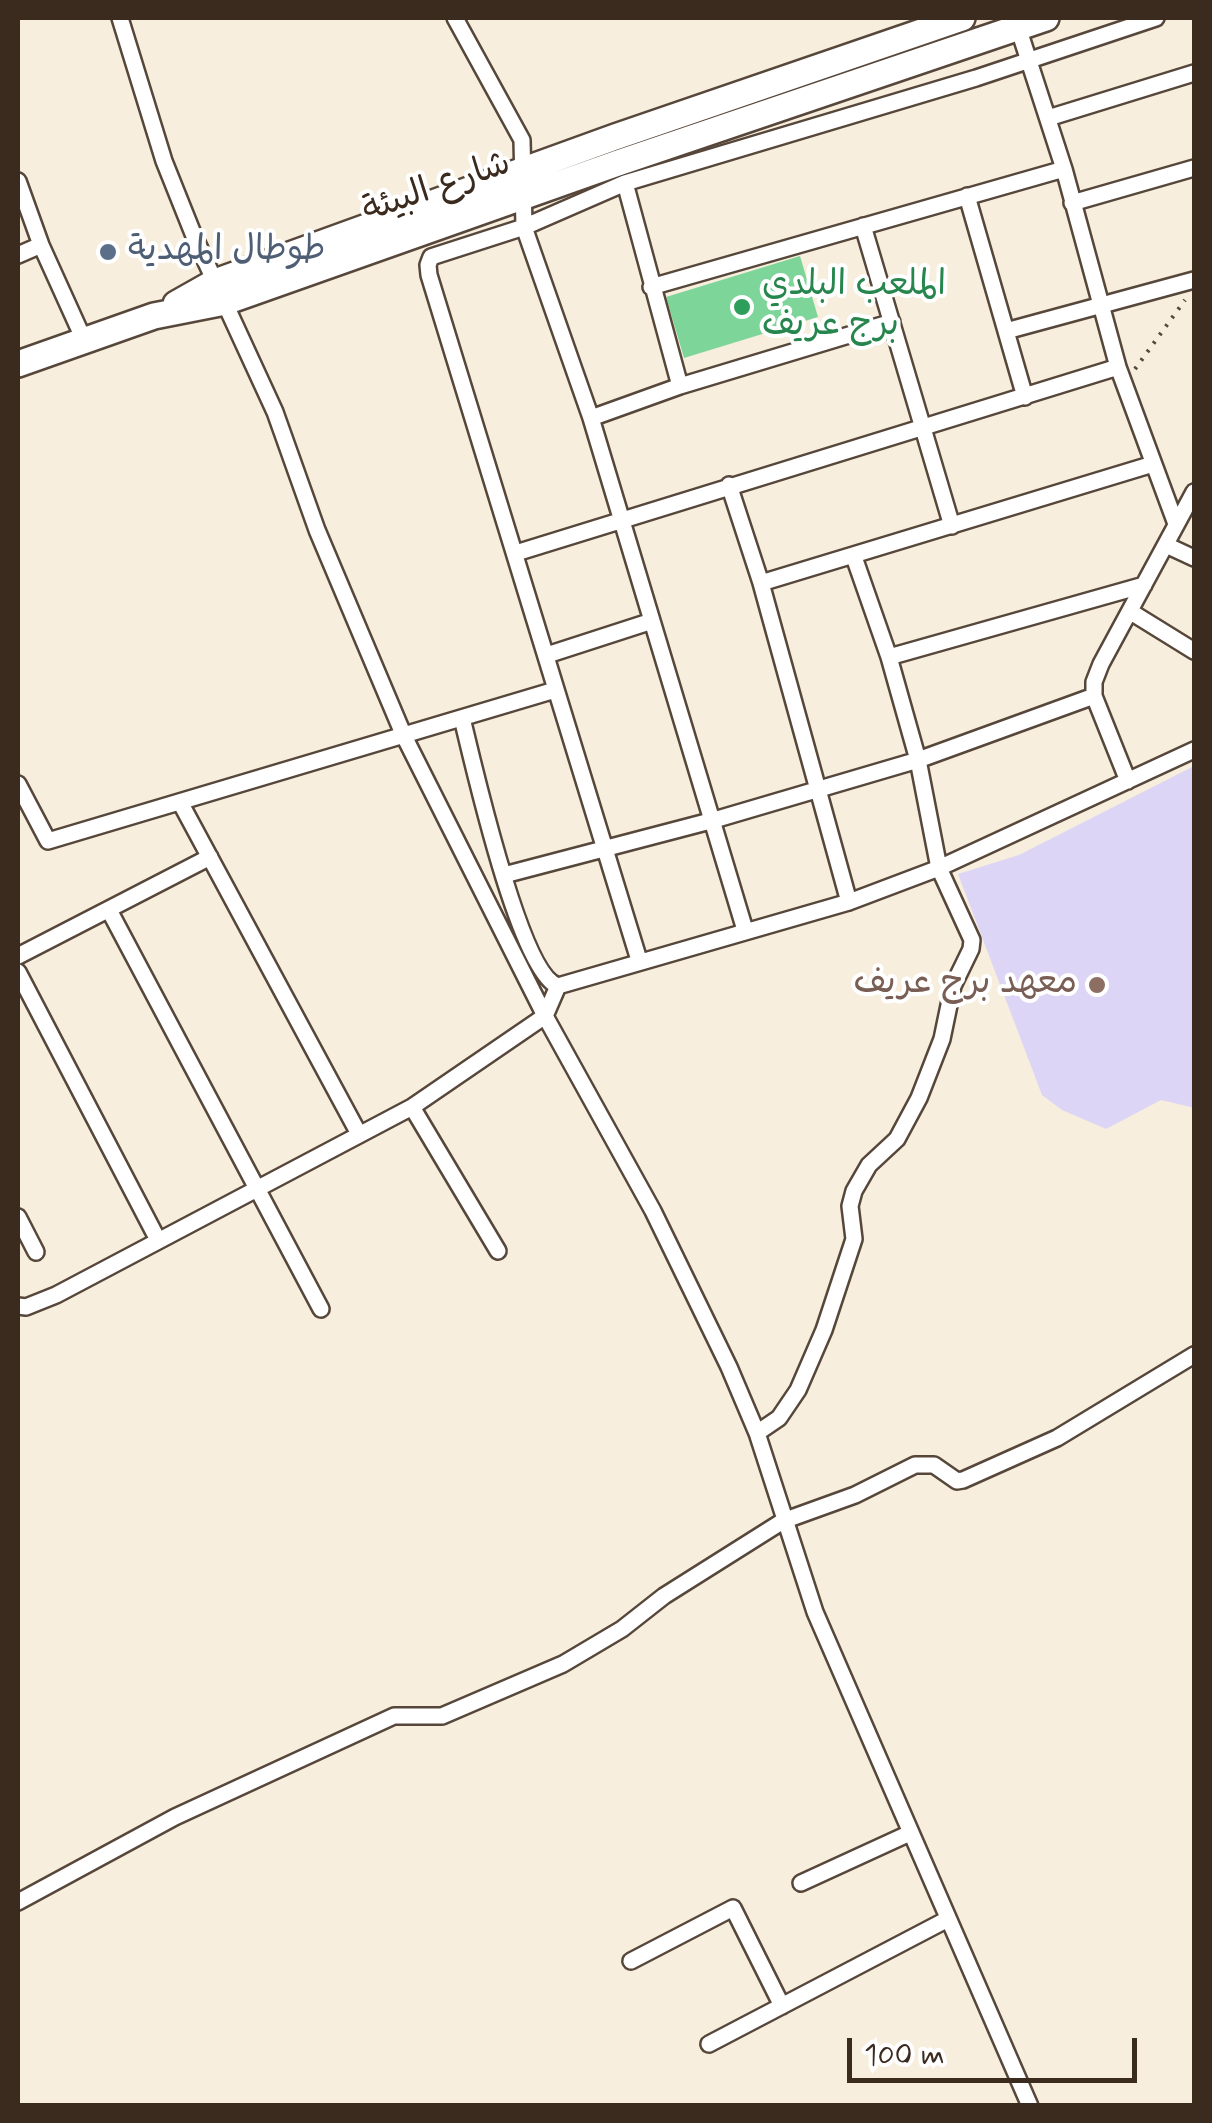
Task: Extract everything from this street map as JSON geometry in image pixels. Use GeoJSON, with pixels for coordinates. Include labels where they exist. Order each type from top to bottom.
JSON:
{"type":"FeatureCollection","features":[{"type":"Feature","properties":{"kind":"main road","name":"شارع البيئة"},"geometry":{"type":"LineString","coordinates":[[18,364],[523,184],[962,18]]}},
{"type":"Feature","properties":{"kind":"main road","name":"شارع البيئة"},"geometry":{"type":"LineString","coordinates":[[523,184],[1016,22],[1046,18]]}},
{"type":"Feature","properties":{"kind":"street"},"geometry":{"type":"LineString","coordinates":[[120,18],[164,161],[275,412],[317,530],[404,736],[545,1016],[653,1211],[729,1367],[756,1433],[815,1612],[1030,2106]]}},
{"type":"Feature","properties":{"kind":"street"},"geometry":{"type":"LineString","coordinates":[[455,18],[522,140],[524,227],[591,418],[744,930]]}},
{"type":"Feature","properties":{"kind":"street"},"geometry":{"type":"LineString","coordinates":[[639,960],[428,265],[431,257],[524,227],[625,183],[1156,18]]}},
{"type":"Feature","properties":{"kind":"street"},"geometry":{"type":"LineString","coordinates":[[1016,22],[1064,169],[1118,367],[1176,524]]}},
{"type":"Feature","properties":{"kind":"street"},"geometry":{"type":"LineString","coordinates":[[1048,118],[1194,73]]}},
{"type":"Feature","properties":{"kind":"street"},"geometry":{"type":"LineString","coordinates":[[1072,203],[1194,168]]}},
{"type":"Feature","properties":{"kind":"street"},"geometry":{"type":"LineString","coordinates":[[651,287],[1064,169]]}},
{"type":"Feature","properties":{"kind":"street"},"geometry":{"type":"LineString","coordinates":[[18,181],[41,245],[84,340]]}},
{"type":"Feature","properties":{"kind":"street"},"geometry":{"type":"LineString","coordinates":[[625,183],[680,386]]}},
{"type":"Feature","properties":{"kind":"street"},"geometry":{"type":"LineString","coordinates":[[967,196],[1024,397]]}},
{"type":"Feature","properties":{"kind":"street"},"geometry":{"type":"LineString","coordinates":[[863,226],[952,526]]}},
{"type":"Feature","properties":{"kind":"street"},"geometry":{"type":"LineString","coordinates":[[18,255],[41,245]]}},
{"type":"Feature","properties":{"kind":"street"},"geometry":{"type":"LineString","coordinates":[[1006,331],[1102,303],[1194,283]]}},
{"type":"Feature","properties":{"kind":"street"},"geometry":{"type":"LineString","coordinates":[[591,418],[680,386],[892,322]]}},
{"type":"Feature","properties":{"kind":"street"},"geometry":{"type":"LineString","coordinates":[[516,552],[1118,367]]}},
{"type":"Feature","properties":{"kind":"street"},"geometry":{"type":"LineString","coordinates":[[761,583],[1153,464]]}},
{"type":"Feature","properties":{"kind":"street"},"geometry":{"type":"LineString","coordinates":[[729,484],[761,583],[849,902]]}},
{"type":"Feature","properties":{"kind":"street"},"geometry":{"type":"LineString","coordinates":[[1128,781],[1094,696],[1094,682],[1194,492]]}},
{"type":"Feature","properties":{"kind":"street"},"geometry":{"type":"LineString","coordinates":[[1166,545],[1194,558]]}},
{"type":"Feature","properties":{"kind":"street"},"geometry":{"type":"LineString","coordinates":[[756,1433],[779,1418],[798,1390],[824,1330],[854,1239],[850,1206],[854,1191],[869,1165],[888,1150],[905,1126],[942,1038],[953,986],[971,949],[972,940],[939,868],[918,760],[889,657],[854,557]]}},
{"type":"Feature","properties":{"kind":"street"},"geometry":{"type":"LineString","coordinates":[[889,657],[1144,585]]}},
{"type":"Feature","properties":{"kind":"street"},"geometry":{"type":"LineString","coordinates":[[1131,612],[1194,651]]}},
{"type":"Feature","properties":{"kind":"street"},"geometry":{"type":"LineString","coordinates":[[547,655],[652,621]]}},
{"type":"Feature","properties":{"kind":"street"},"geometry":{"type":"LineString","coordinates":[[18,784],[48,842],[556,690]]}},
{"type":"Feature","properties":{"kind":"street"},"geometry":{"type":"LineString","coordinates":[[504,875],[714,820],[918,760],[1094,696]]}},
{"type":"Feature","properties":{"kind":"street"},"geometry":{"type":"LineString","coordinates":[[462,718],[504,875],[533,958],[549,982],[558,986],[849,902],[939,868],[1194,750]]}},
{"type":"Feature","properties":{"kind":"street"},"geometry":{"type":"LineString","coordinates":[[180,802],[359,1134]]}},
{"type":"Feature","properties":{"kind":"street"},"geometry":{"type":"LineString","coordinates":[[18,956],[210,858]]}},
{"type":"Feature","properties":{"kind":"street"},"geometry":{"type":"LineString","coordinates":[[109,910],[321,1308]]}},
{"type":"Feature","properties":{"kind":"street"},"geometry":{"type":"LineString","coordinates":[[18,972],[158,1240]]}},
{"type":"Feature","properties":{"kind":"street"},"geometry":{"type":"LineString","coordinates":[[18,1306],[26,1307],[56,1295],[412,1106],[545,1016],[558,986]]}},
{"type":"Feature","properties":{"kind":"street"},"geometry":{"type":"LineString","coordinates":[[412,1106],[498,1251]]}},
{"type":"Feature","properties":{"kind":"street"},"geometry":{"type":"LineString","coordinates":[[18,1217],[36,1252]]}},
{"type":"Feature","properties":{"kind":"street"},"geometry":{"type":"LineString","coordinates":[[18,1902],[176,1817],[394,1716],[442,1716],[562,1664],[622,1629],[664,1596],[783,1521],[855,1495],[914,1464],[934,1466],[957,1481],[963,1480],[1057,1438],[1194,1355]]}},
{"type":"Feature","properties":{"kind":"street"},"geometry":{"type":"LineString","coordinates":[[801,1883],[910,1833]]}},
{"type":"Feature","properties":{"kind":"street"},"geometry":{"type":"LineString","coordinates":[[631,1962],[733,1908],[782,2006]]}},
{"type":"Feature","properties":{"kind":"street"},"geometry":{"type":"LineString","coordinates":[[709,2044],[946,1920]]}},
{"type":"Feature","properties":{"kind":"path"},"geometry":{"type":"LineString","coordinates":[[1124,385],[1194,283]]}},
{"type":"Feature","properties":{"kind":"shaded area","name":"معهد برج عريف"},"geometry":{"type":"Polygon","coordinates":[[[1194,766],[1194,1112],[1191,1107],[1161,1100],[1106,1129],[1062,1110],[1042,1095],[958,874],[1019,855],[1194,766]]]}},
{"type":"Feature","properties":{"kind":"green space","name":"الملعب البلدي برج عريف"},"geometry":{"type":"Polygon","coordinates":[[[800,256],[818,317],[684,358],[666,297],[800,256]]]}},
{"type":"Feature","properties":{"kind":"place","name":"طوطال المهدية"},"geometry":{"type":"Point","coordinates":[108,252]}},
{"type":"Feature","properties":{"kind":"place","name":"الملعب البلدي برج عريف"},"geometry":{"type":"Point","coordinates":[742,307]}},
{"type":"Feature","properties":{"kind":"place","name":"معهد برج عريف"},"geometry":{"type":"Point","coordinates":[1097,985]}}]}
